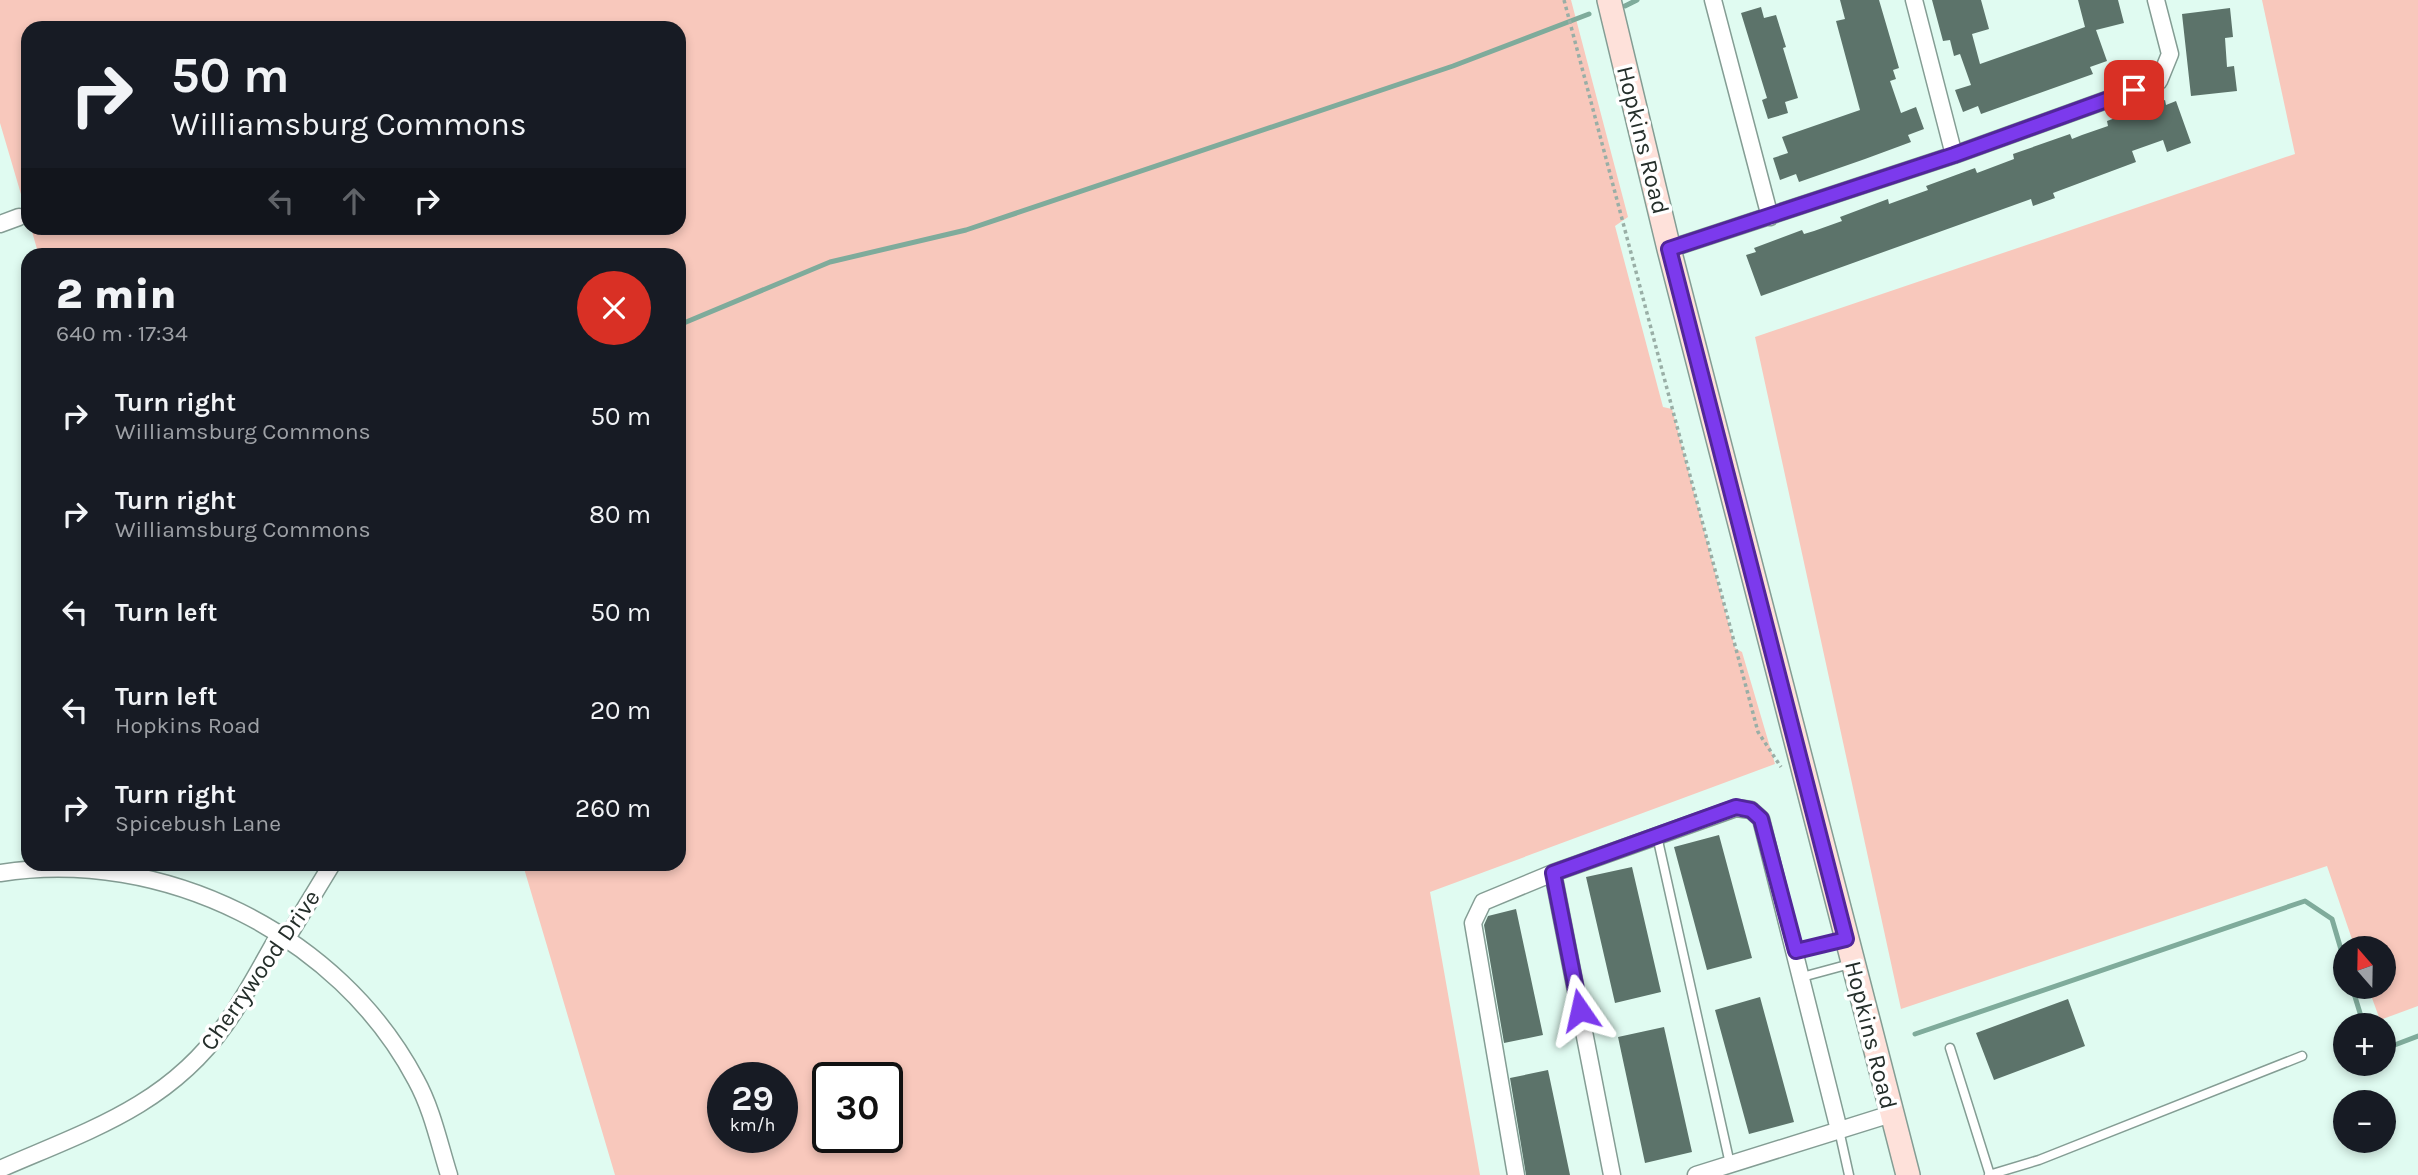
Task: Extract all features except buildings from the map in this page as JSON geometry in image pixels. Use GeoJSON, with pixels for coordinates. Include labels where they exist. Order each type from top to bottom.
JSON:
{"type":"FeatureCollection","features":[{"type":"Feature","properties":{"kind":"street","name":"Hopkins Road"},"geometry":{"type":"LineString","coordinates":[[1609,0],[1669,249],[1908,1175]]}},
{"type":"Feature","properties":{"kind":"street"},"geometry":{"type":"LineString","coordinates":[[1713,0],[1770,218]]}},
{"type":"Feature","properties":{"kind":"street"},"geometry":{"type":"LineString","coordinates":[[1914,0],[1954,155]]}},
{"type":"Feature","properties":{"kind":"street"},"geometry":{"type":"LineString","coordinates":[[1669,249],[1770,218],[1954,155],[2160,80],[2170,54],[2156,0]]}},
{"type":"Feature","properties":{"kind":"street"},"geometry":{"type":"LineString","coordinates":[[0,224],[19,217]]}},
{"type":"Feature","properties":{"kind":"street"},"geometry":{"type":"LineString","coordinates":[[1516,1175],[1473,923],[1483,902],[1553,873],[1736,807],[1751,810],[1761,819],[1839,1130]]}},
{"type":"Feature","properties":{"kind":"street"},"geometry":{"type":"LineString","coordinates":[[0,873],[21,871]]}},
{"type":"Feature","properties":{"kind":"street"},"geometry":{"type":"LineString","coordinates":[[94,871],[161,882],[221,904],[283,936],[342,982],[400,1052],[417,1081],[430,1112],[449,1175]]}},
{"type":"Feature","properties":{"kind":"street","name":"Cherrywood Drive"},"geometry":{"type":"LineString","coordinates":[[0,1169],[119,1117],[170,1084],[200,1056],[226,1024],[327,871]]}},
{"type":"Feature","properties":{"kind":"street"},"geometry":{"type":"LineString","coordinates":[[1553,873],[1612,1175]]}},
{"type":"Feature","properties":{"kind":"street"},"geometry":{"type":"LineString","coordinates":[[1696,1175],[1891,1114]]}},
{"type":"Feature","properties":{"kind":"lane"},"geometry":{"type":"LineString","coordinates":[[1657,836],[1730,1164]]}},
{"type":"Feature","properties":{"kind":"lane"},"geometry":{"type":"LineString","coordinates":[[1796,951],[1846,939]]}},
{"type":"Feature","properties":{"kind":"lane"},"geometry":{"type":"LineString","coordinates":[[1802,977],[1853,963]]}},
{"type":"Feature","properties":{"kind":"lane"},"geometry":{"type":"LineString","coordinates":[[1950,1048],[1990,1175],[2052,1155],[2302,1056]]}},
{"type":"Feature","properties":{"kind":"lane"},"geometry":{"type":"LineString","coordinates":[[1839,1130],[1849,1175]]}},
{"type":"Feature","properties":{"kind":"path"},"geometry":{"type":"LineString","coordinates":[[1564,2],[1758,732],[1785,773]]}},
{"type":"Feature","properties":{"kind":"shaded area"},"geometry":{"type":"Polygon","coordinates":[[[0,0],[1571,0],[1628,217],[1615,226],[1663,407],[1672,409],[1735,648],[1742,652],[1775,764],[1430,892],[1480,1175],[615,1175],[525,871],[686,871],[686,248],[37,248],[33,235],[686,235],[686,21],[21,21],[21,194],[0,123],[0,0]]]}},
{"type":"Feature","properties":{"kind":"shaded area"},"geometry":{"type":"Polygon","coordinates":[[[2262,0],[2418,0],[2418,1006],[2396,1014],[2377,1013],[2372,999],[2396,999],[2396,936],[2351,936],[2327,866],[1901,1009],[1755,337],[2295,154],[2262,0]]]}},
{"type":"Feature","properties":{"kind":"waterway"},"geometry":{"type":"LineString","coordinates":[[1625,6],[1637,0]]}},
{"type":"Feature","properties":{"kind":"waterway"},"geometry":{"type":"LineString","coordinates":[[686,322],[830,262],[966,230],[1453,66],[1589,14]]}},
{"type":"Feature","properties":{"kind":"waterway"},"geometry":{"type":"LineString","coordinates":[[1915,1034],[2305,901],[2332,919],[2337,936]]}},
{"type":"Feature","properties":{"kind":"waterway"},"geometry":{"type":"LineString","coordinates":[[2356,999],[2360,1013]]}},
{"type":"Feature","properties":{"kind":"waterway"},"geometry":{"type":"LineString","coordinates":[[2396,1044],[2418,1036]]}},
{"type":"Feature","properties":{"kind":"route"},"geometry":{"type":"LineString","coordinates":[[1580,1010],[1553,873],[1736,807],[1751,810],[1761,819],[1796,951],[1846,939],[1669,249],[1770,218],[2134,90]]}}]}
